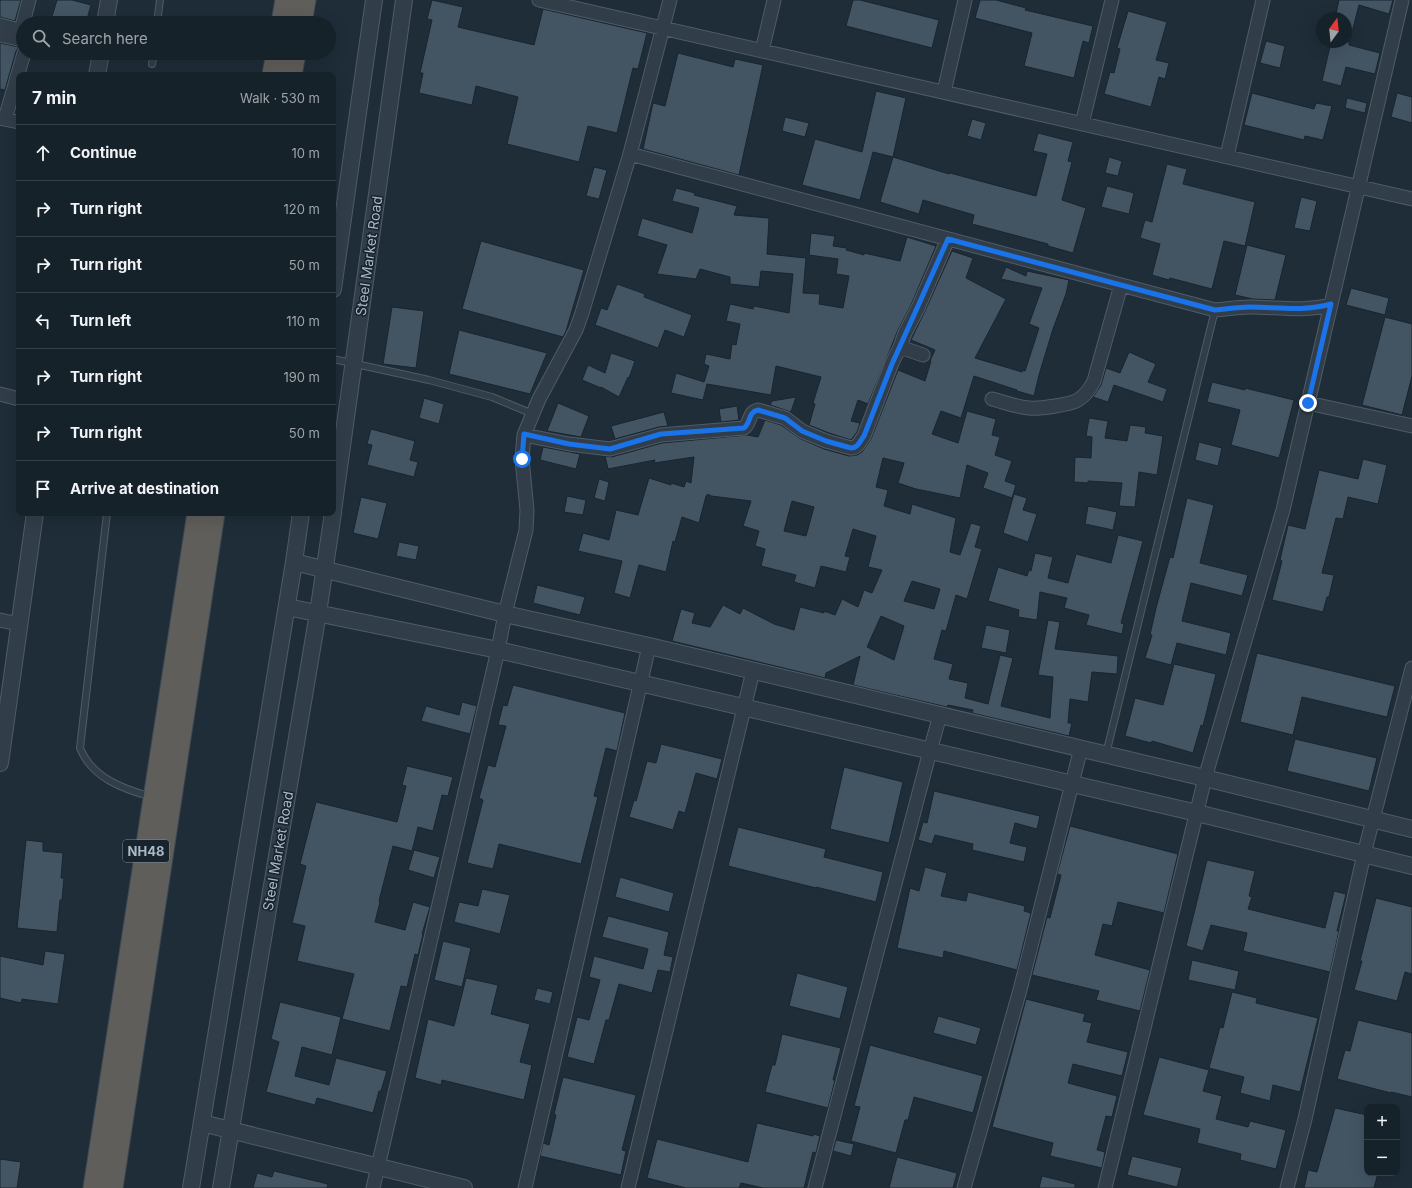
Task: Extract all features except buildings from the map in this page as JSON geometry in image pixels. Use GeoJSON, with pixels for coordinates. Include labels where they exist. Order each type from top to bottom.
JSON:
{"type":"FeatureCollection","features":[{"type":"Feature","properties":{"kind":"highway"},"geometry":{"type":"LineString","coordinates":[[283,16],[286,0]]}},
{"type":"Feature","properties":{"kind":"highway"},"geometry":{"type":"LineString","coordinates":[[302,16],[305,0]]}},
{"type":"Feature","properties":{"kind":"highway"},"geometry":{"type":"LineString","coordinates":[[274,72],[276,60]]}},
{"type":"Feature","properties":{"kind":"highway"},"geometry":{"type":"LineString","coordinates":[[292,72],[294,60]]}},
{"type":"Feature","properties":{"kind":"highway","name":"NH48"},"geometry":{"type":"LineString","coordinates":[[94,1188],[198,516]]}},
{"type":"Feature","properties":{"kind":"highway","name":"NH48"},"geometry":{"type":"LineString","coordinates":[[112,1188],[214,516]]}},
{"type":"Feature","properties":{"kind":"street"},"geometry":{"type":"LineString","coordinates":[[25,16],[30,0]]}},
{"type":"Feature","properties":{"kind":"street"},"geometry":{"type":"LineString","coordinates":[[107,16],[109,0]]}},
{"type":"Feature","properties":{"kind":"street"},"geometry":{"type":"LineString","coordinates":[[336,268],[374,0]]}},
{"type":"Feature","properties":{"kind":"street","name":"Steel Market Road"},"geometry":{"type":"LineString","coordinates":[[336,491],[404,0]]}},
{"type":"Feature","properties":{"kind":"street"},"geometry":{"type":"LineString","coordinates":[[539,0],[1412,199]]}},
{"type":"Feature","properties":{"kind":"street"},"geometry":{"type":"LineString","coordinates":[[373,1188],[498,650],[505,614],[526,530],[527,510],[522,459],[524,434],[539,399],[576,330],[582,313],[630,154],[664,28],[670,0]]}},
{"type":"Feature","properties":{"kind":"street"},"geometry":{"type":"LineString","coordinates":[[762,51],[774,0]]}},
{"type":"Feature","properties":{"kind":"street"},"geometry":{"type":"LineString","coordinates":[[944,92],[965,0]]}},
{"type":"Feature","properties":{"kind":"street"},"geometry":{"type":"LineString","coordinates":[[1082,124],[1112,0]]}},
{"type":"Feature","properties":{"kind":"street"},"geometry":{"type":"LineString","coordinates":[[1226,156],[1263,0]]}},
{"type":"Feature","properties":{"kind":"street"},"geometry":{"type":"LineString","coordinates":[[1106,1188],[1206,778],[1283,510],[1402,0]]}},
{"type":"Feature","properties":{"kind":"street"},"geometry":{"type":"LineString","coordinates":[[0,25],[16,29]]}},
{"type":"Feature","properties":{"kind":"street"},"geometry":{"type":"LineString","coordinates":[[0,35],[16,38]]}},
{"type":"Feature","properties":{"kind":"street"},"geometry":{"type":"LineString","coordinates":[[18,72],[22,60]]}},
{"type":"Feature","properties":{"kind":"street"},"geometry":{"type":"LineString","coordinates":[[98,72],[100,60]]}},
{"type":"Feature","properties":{"kind":"street"},"geometry":{"type":"LineString","coordinates":[[16,78],[3,118],[16,121]]}},
{"type":"Feature","properties":{"kind":"street"},"geometry":{"type":"LineString","coordinates":[[630,154],[1215,310],[1250,307],[1303,310],[1331,304]]}},
{"type":"Feature","properties":{"kind":"street"},"geometry":{"type":"LineString","coordinates":[[524,434],[569,444],[610,449],[661,434],[744,428],[747,426],[751,414],[758,410],[785,418],[802,431],[826,441],[854,448],[864,436],[892,364],[948,239]]}},
{"type":"Feature","properties":{"kind":"street"},"geometry":{"type":"LineString","coordinates":[[992,399],[1030,409],[1044,408],[1077,400],[1086,394],[1094,382],[1121,285]]}},
{"type":"Feature","properties":{"kind":"street"},"geometry":{"type":"LineString","coordinates":[[900,347],[923,355]]}},
{"type":"Feature","properties":{"kind":"street"},"geometry":{"type":"LineString","coordinates":[[0,394],[16,397]]}},
{"type":"Feature","properties":{"kind":"street"},"geometry":{"type":"LineString","coordinates":[[1308,403],[1412,426]]}},
{"type":"Feature","properties":{"kind":"street"},"geometry":{"type":"LineString","coordinates":[[0,763],[35,516]]}},
{"type":"Feature","properties":{"kind":"street"},"geometry":{"type":"LineString","coordinates":[[191,1188],[301,516]]}},
{"type":"Feature","properties":{"kind":"street","name":"Steel Market Road"},"geometry":{"type":"LineString","coordinates":[[221,1188],[318,613],[332,516]]}},
{"type":"Feature","properties":{"kind":"street"},"geometry":{"type":"LineString","coordinates":[[294,562],[505,614],[649,646],[1081,748],[1412,829]]}},
{"type":"Feature","properties":{"kind":"street"},"geometry":{"type":"LineString","coordinates":[[287,606],[498,650],[641,683],[1197,813],[1412,866]]}},
{"type":"Feature","properties":{"kind":"street"},"geometry":{"type":"LineString","coordinates":[[0,620],[19,624]]}},
{"type":"Feature","properties":{"kind":"street"},"geometry":{"type":"LineString","coordinates":[[525,1188],[649,646]]}},
{"type":"Feature","properties":{"kind":"street"},"geometry":{"type":"LineString","coordinates":[[1287,1188],[1305,1119],[1364,854],[1412,668]]}},
{"type":"Feature","properties":{"kind":"street"},"geometry":{"type":"LineString","coordinates":[[628,1188],[753,671]]}},
{"type":"Feature","properties":{"kind":"street"},"geometry":{"type":"LineString","coordinates":[[815,1188],[940,715]]}},
{"type":"Feature","properties":{"kind":"street"},"geometry":{"type":"LineString","coordinates":[[964,1188],[1020,990],[1081,748]]}},
{"type":"Feature","properties":{"kind":"street"},"geometry":{"type":"LineString","coordinates":[[202,1123],[464,1188]]}},
{"type":"Feature","properties":{"kind":"lane"},"geometry":{"type":"LineString","coordinates":[[158,16],[160,0]]}},
{"type":"Feature","properties":{"kind":"lane"},"geometry":{"type":"LineString","coordinates":[[152,64],[153,60]]}},
{"type":"Feature","properties":{"kind":"lane"},"geometry":{"type":"LineString","coordinates":[[1106,754],[1215,310]]}},
{"type":"Feature","properties":{"kind":"lane"},"geometry":{"type":"LineString","coordinates":[[336,360],[429,380],[492,397],[533,414]]}},
{"type":"Feature","properties":{"kind":"lane"},"geometry":{"type":"LineString","coordinates":[[107,516],[80,748],[84,759],[98,774],[127,790],[154,798]]}},
{"type":"Feature","properties":{"kind":"route"},"geometry":{"type":"LineString","coordinates":[[522,459],[524,434],[569,444],[610,449],[661,434],[744,428],[747,426],[751,414],[758,410],[785,418],[802,431],[826,441],[854,448],[864,436],[905,333],[918,308],[948,239],[1215,310],[1250,307],[1303,310],[1331,304],[1308,403]]}}]}
